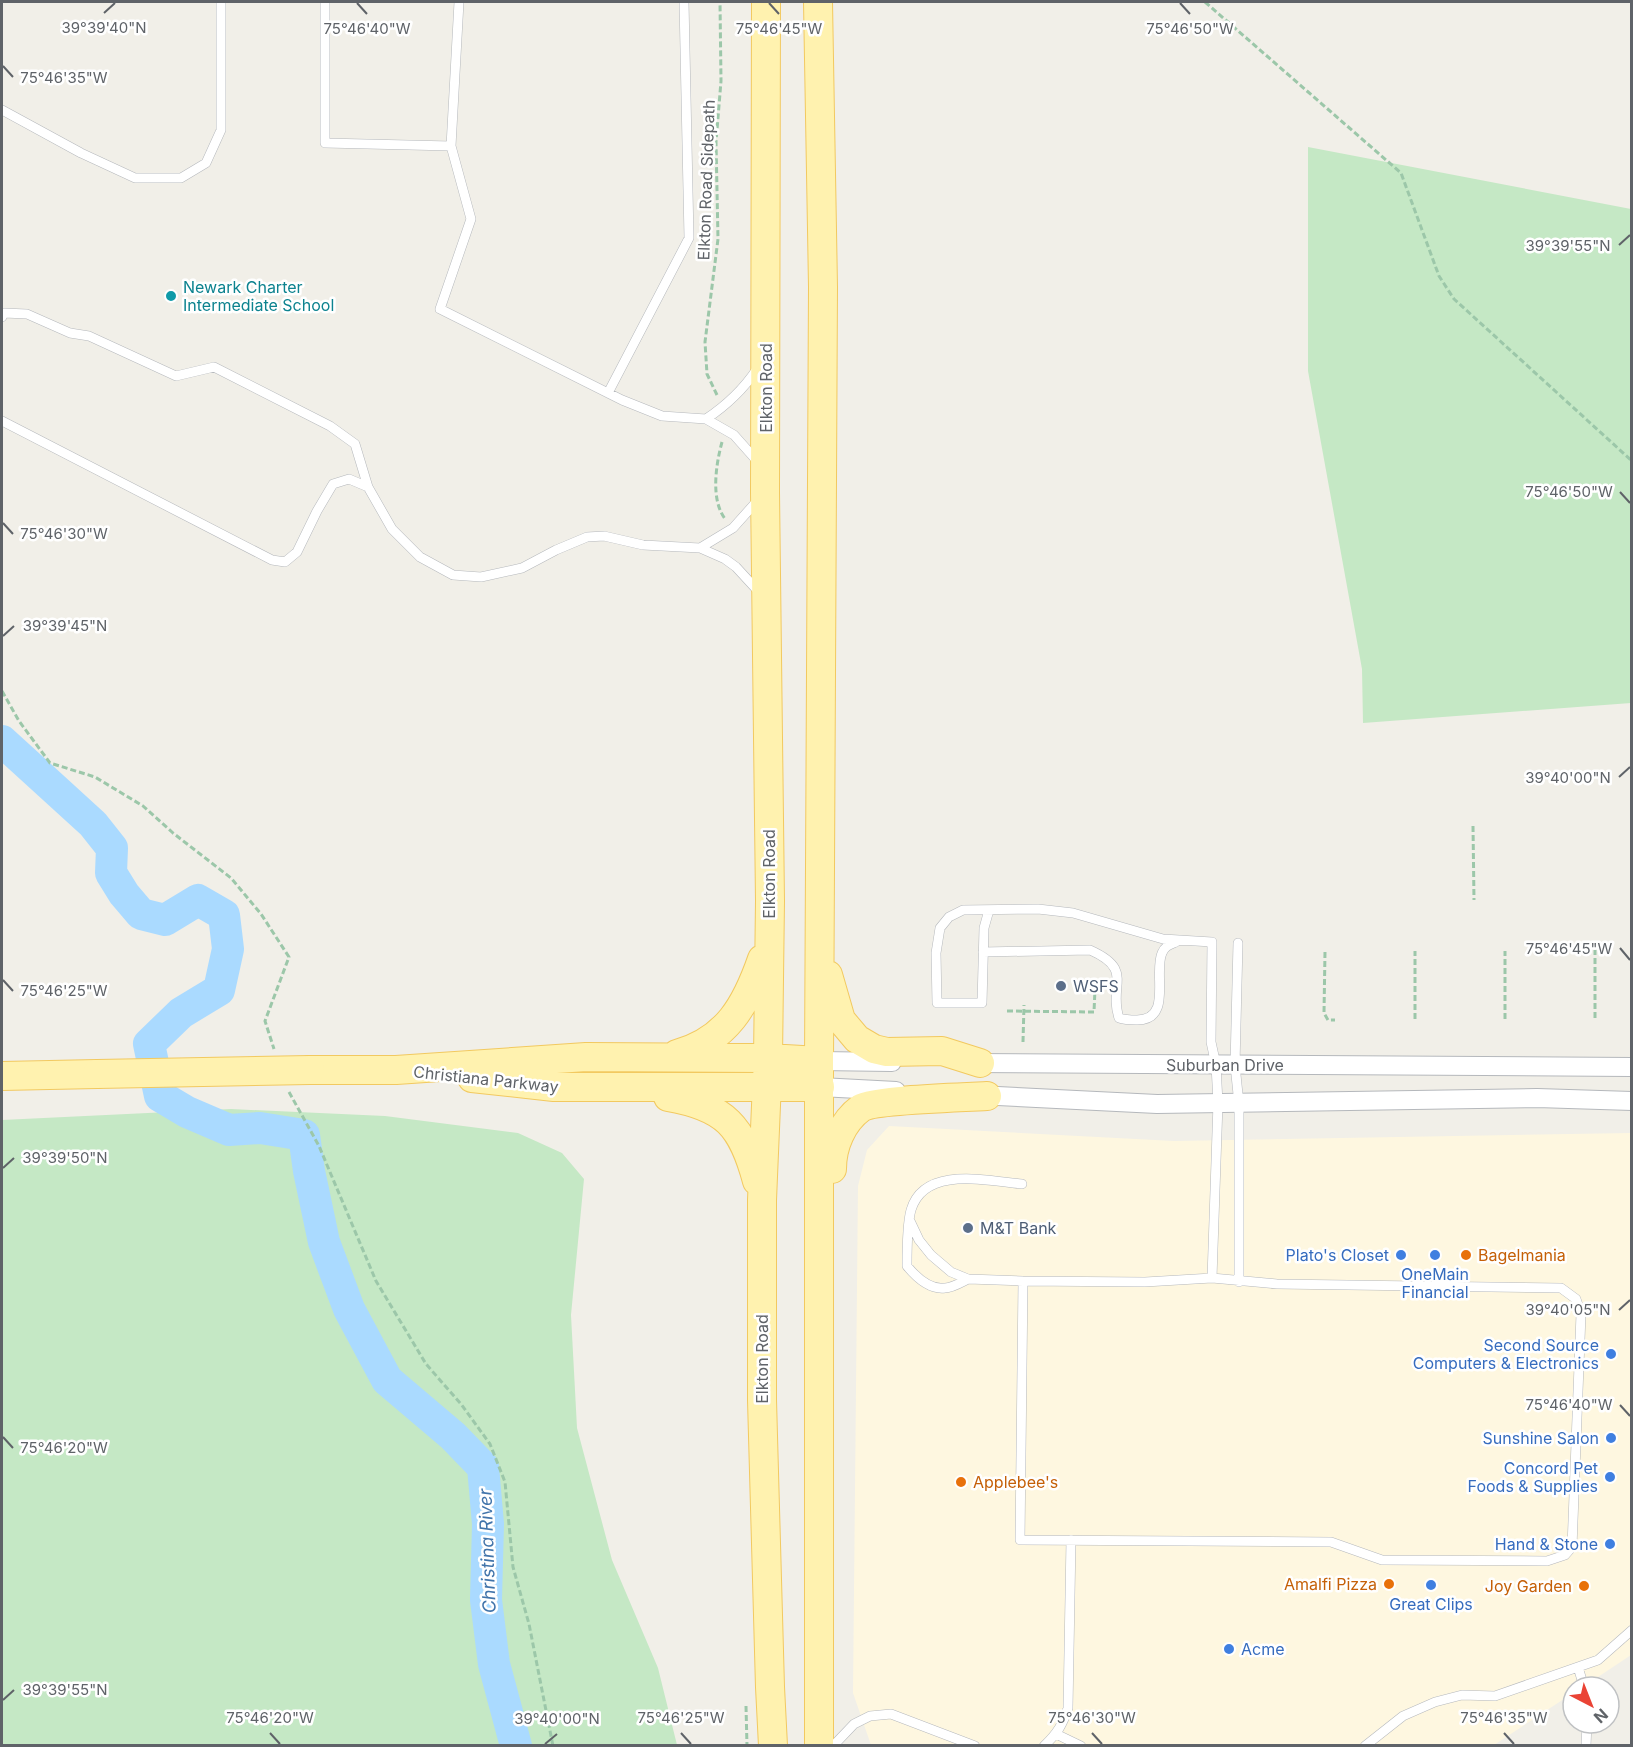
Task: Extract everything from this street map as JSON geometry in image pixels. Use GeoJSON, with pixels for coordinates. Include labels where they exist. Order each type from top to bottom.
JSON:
{"type":"FeatureCollection","features":[{"type":"Feature","properties":{"kind":"main road","name":"Elkton Road"},"geometry":{"type":"LineString","coordinates":[[766,2],[765,288],[769,939],[768,1072],[762,1200],[762,1400],[773,1746]]}},
{"type":"Feature","properties":{"kind":"main road"},"geometry":{"type":"LineString","coordinates":[[818,2],[823,287],[819,948],[819,1746]]}},
{"type":"Feature","properties":{"kind":"main road"},"geometry":{"type":"LineString","coordinates":[[667,1058],[703,1044],[733,1018],[750,993],[769,939]]}},
{"type":"Feature","properties":{"kind":"main road"},"geometry":{"type":"LineString","coordinates":[[819,948],[841,1020],[857,1039],[874,1049],[887,1052],[942,1051],[980,1063]]}},
{"type":"Feature","properties":{"kind":"main road","name":"Christiana Parkway"},"geometry":{"type":"LineString","coordinates":[[396,1070],[586,1057],[667,1058],[768,1072],[819,1074]]}},
{"type":"Feature","properties":{"kind":"main road"},"geometry":{"type":"LineString","coordinates":[[2,1076],[396,1070]]}},
{"type":"Feature","properties":{"kind":"main road","name":"Christiana Parkway"},"geometry":{"type":"LineString","coordinates":[[396,1070],[554,1087],[610,1087],[768,1072]]}},
{"type":"Feature","properties":{"kind":"main road"},"geometry":{"type":"LineString","coordinates":[[610,1087],[696,1103],[723,1115],[743,1138],[762,1200]]}},
{"type":"Feature","properties":{"kind":"main road"},"geometry":{"type":"LineString","coordinates":[[819,1322],[832,1290],[832,1158],[838,1137],[845,1124],[863,1107],[882,1103],[987,1096]]}},
{"type":"Feature","properties":{"kind":"street","name":"Suburban Drive"},"geometry":{"type":"LineString","coordinates":[[819,1074],[980,1063],[1632,1067]]}},
{"type":"Feature","properties":{"kind":"street"},"geometry":{"type":"LineString","coordinates":[[819,1074],[987,1096],[1157,1104],[1537,1098],[1632,1101]]}},
{"type":"Feature","properties":{"kind":"lane"},"geometry":{"type":"LineString","coordinates":[[2,110],[81,153],[135,178],[181,178],[206,163],[222,130],[222,2]]}},
{"type":"Feature","properties":{"kind":"lane"},"geometry":{"type":"LineString","coordinates":[[325,2],[325,142],[451,146]]}},
{"type":"Feature","properties":{"kind":"lane"},"geometry":{"type":"LineString","coordinates":[[459,2],[451,146],[471,219],[440,309],[608,393],[662,416],[706,419],[734,435],[766,482],[733,528],[700,548]]}},
{"type":"Feature","properties":{"kind":"lane"},"geometry":{"type":"LineString","coordinates":[[608,393],[689,238],[684,2]]}},
{"type":"Feature","properties":{"kind":"lane"},"geometry":{"type":"LineString","coordinates":[[2,317],[4,313],[27,314],[69,333],[89,336],[176,376],[214,367],[330,426],[355,444],[368,487],[392,529],[420,557],[453,575],[481,577],[522,568],[556,549],[587,537],[604,536],[643,545],[700,548],[725,559],[736,567],[767,600]]}},
{"type":"Feature","properties":{"kind":"lane"},"geometry":{"type":"LineString","coordinates":[[706,419],[742,390],[767,355]]}},
{"type":"Feature","properties":{"kind":"lane"},"geometry":{"type":"LineString","coordinates":[[2,421],[272,560],[285,562],[297,552],[333,484],[349,479],[368,487]]}},
{"type":"Feature","properties":{"kind":"lane"},"geometry":{"type":"LineString","coordinates":[[989,910],[984,928],[982,1003],[937,1003],[936,953],[940,928],[949,917],[963,910],[1038,909],[1073,913],[1163,939],[1212,942],[1210,1042],[1216,1065],[1218,1103],[1212,1278]]}},
{"type":"Feature","properties":{"kind":"lane"},"geometry":{"type":"LineString","coordinates":[[983,952],[1090,950],[1105,957],[1114,966],[1118,980],[1116,1010],[1119,1018],[1145,1020],[1155,1014],[1159,1003],[1161,955],[1167,946],[1178,941]]}},
{"type":"Feature","properties":{"kind":"lane"},"geometry":{"type":"LineString","coordinates":[[1239,943],[1235,1065],[1239,1104],[1239,1281]]}},
{"type":"Feature","properties":{"kind":"lane"},"geometry":{"type":"LineString","coordinates":[[968,1278],[946,1288],[932,1287],[916,1277],[908,1266],[910,1211],[915,1200],[925,1189],[946,1179],[1022,1184]]}},
{"type":"Feature","properties":{"kind":"lane"},"geometry":{"type":"LineString","coordinates":[[910,1221],[919,1240],[931,1255],[951,1272],[968,1278],[1144,1282],[1212,1278],[1277,1284],[1561,1288],[1576,1299],[1581,1314],[1572,1547],[1565,1555],[1547,1561],[1382,1560],[1331,1542],[1020,1540],[1023,1281]]}},
{"type":"Feature","properties":{"kind":"lane"},"geometry":{"type":"LineString","coordinates":[[1044,1746],[1056,1734],[1064,1721],[1068,1707],[1071,1540]]}},
{"type":"Feature","properties":{"kind":"lane"},"geometry":{"type":"LineString","coordinates":[[1365,1746],[1403,1716],[1435,1702],[1462,1695],[1495,1696],[1598,1660],[1632,1630]]}},
{"type":"Feature","properties":{"kind":"lane"},"geometry":{"type":"LineString","coordinates":[[1578,1667],[1580,1675]]}},
{"type":"Feature","properties":{"kind":"lane"},"geometry":{"type":"LineString","coordinates":[[833,1746],[854,1724],[870,1716],[891,1714],[975,1746]]}},
{"type":"Feature","properties":{"kind":"lane"},"geometry":{"type":"LineString","coordinates":[[1056,1734],[1082,1746]]}},
{"type":"Feature","properties":{"kind":"path","name":"Elkton Road Sidepath"},"geometry":{"type":"LineString","coordinates":[[716,393],[707,374],[705,342],[718,239],[716,142],[722,81],[720,2]]}},
{"type":"Feature","properties":{"kind":"path"},"geometry":{"type":"LineString","coordinates":[[1205,2],[1401,173],[1438,276],[1454,299],[1632,461]]}},
{"type":"Feature","properties":{"kind":"path"},"geometry":{"type":"LineString","coordinates":[[721,444],[717,498],[720,514],[733,528]]}},
{"type":"Feature","properties":{"kind":"path"},"geometry":{"type":"LineString","coordinates":[[2,691],[19,721],[50,763],[94,777],[143,806],[173,833],[231,878],[261,914],[289,957],[265,1021],[276,1053]]}},
{"type":"Feature","properties":{"kind":"path"},"geometry":{"type":"LineString","coordinates":[[1473,826],[1474,900]]}},
{"type":"Feature","properties":{"kind":"path"},"geometry":{"type":"LineString","coordinates":[[1595,950],[1595,1018]]}},
{"type":"Feature","properties":{"kind":"path"},"geometry":{"type":"LineString","coordinates":[[1415,951],[1415,1018]]}},
{"type":"Feature","properties":{"kind":"path"},"geometry":{"type":"LineString","coordinates":[[1505,951],[1505,1019]]}},
{"type":"Feature","properties":{"kind":"path"},"geometry":{"type":"LineString","coordinates":[[1325,952],[1324,1013],[1328,1020],[1335,1020]]}},
{"type":"Feature","properties":{"kind":"path"},"geometry":{"type":"LineString","coordinates":[[1007,1011],[1094,1012],[1095,989],[1090,989]]}},
{"type":"Feature","properties":{"kind":"path"},"geometry":{"type":"LineString","coordinates":[[1023,1042],[1024,1005]]}},
{"type":"Feature","properties":{"kind":"path"},"geometry":{"type":"LineString","coordinates":[[286,1085],[319,1146],[376,1281],[426,1364],[461,1404],[490,1444],[505,1482],[513,1567],[529,1624],[553,1746]]}},
{"type":"Feature","properties":{"kind":"shaded area"},"geometry":{"type":"Polygon","coordinates":[[[889,1126],[1174,1141],[1631,1133],[1631,1655],[1601,1675],[1561,1675],[1561,1701],[1494,1745],[871,1745],[853,1693],[858,1186],[867,1150],[889,1126]]]}},
{"type":"Feature","properties":{"kind":"green space"},"geometry":{"type":"Polygon","coordinates":[[[1308,147],[1631,209],[1631,703],[1363,723],[1362,669],[1308,371],[1308,147]]]}},
{"type":"Feature","properties":{"kind":"green space"},"geometry":{"type":"Polygon","coordinates":[[[231,1109],[385,1116],[518,1133],[562,1153],[584,1179],[571,1315],[577,1428],[612,1560],[658,1668],[677,1745],[2,1745],[2,1120],[231,1109]]]}},
{"type":"Feature","properties":{"kind":"waterway","name":"Christina River"},"geometry":{"type":"LineString","coordinates":[[2,741],[93,824],[112,848],[111,873],[124,894],[141,914],[165,920],[198,900],[224,915],[228,949],[219,990],[181,1013],[149,1044],[160,1096],[187,1112],[229,1130],[260,1128],[304,1135],[324,1242],[349,1309],[387,1380],[453,1436],[483,1467],[488,1524],[486,1600],[494,1664],[516,1746]]}},
{"type":"Feature","properties":{"kind":"place","name":"Newark Charter Intermediate School"},"geometry":{"type":"Point","coordinates":[171,296]}},
{"type":"Feature","properties":{"kind":"place","name":"WSFS"},"geometry":{"type":"Point","coordinates":[1061,986]}},
{"type":"Feature","properties":{"kind":"place","name":"M&T Bank"},"geometry":{"type":"Point","coordinates":[968,1228]}},
{"type":"Feature","properties":{"kind":"place","name":"Plato's Closet"},"geometry":{"type":"Point","coordinates":[1401,1255]}},
{"type":"Feature","properties":{"kind":"place","name":"OneMain Financial"},"geometry":{"type":"Point","coordinates":[1435,1255]}},
{"type":"Feature","properties":{"kind":"place","name":"Bagelmania"},"geometry":{"type":"Point","coordinates":[1466,1255]}},
{"type":"Feature","properties":{"kind":"place","name":"Second Source Computers & Electronics"},"geometry":{"type":"Point","coordinates":[1611,1354]}},
{"type":"Feature","properties":{"kind":"place","name":"Sunshine Salon"},"geometry":{"type":"Point","coordinates":[1611,1438]}},
{"type":"Feature","properties":{"kind":"place","name":"Concord Pet Foods & Supplies"},"geometry":{"type":"Point","coordinates":[1610,1477]}},
{"type":"Feature","properties":{"kind":"place","name":"Applebee's"},"geometry":{"type":"Point","coordinates":[961,1482]}},
{"type":"Feature","properties":{"kind":"place","name":"Hand & Stone"},"geometry":{"type":"Point","coordinates":[1610,1544]}},
{"type":"Feature","properties":{"kind":"place","name":"Amalfi Pizza"},"geometry":{"type":"Point","coordinates":[1389,1584]}},
{"type":"Feature","properties":{"kind":"place","name":"Great Clips"},"geometry":{"type":"Point","coordinates":[1431,1585]}},
{"type":"Feature","properties":{"kind":"place","name":"Joy Garden"},"geometry":{"type":"Point","coordinates":[1584,1586]}},
{"type":"Feature","properties":{"kind":"place","name":"Acme"},"geometry":{"type":"Point","coordinates":[1229,1649]}}]}
